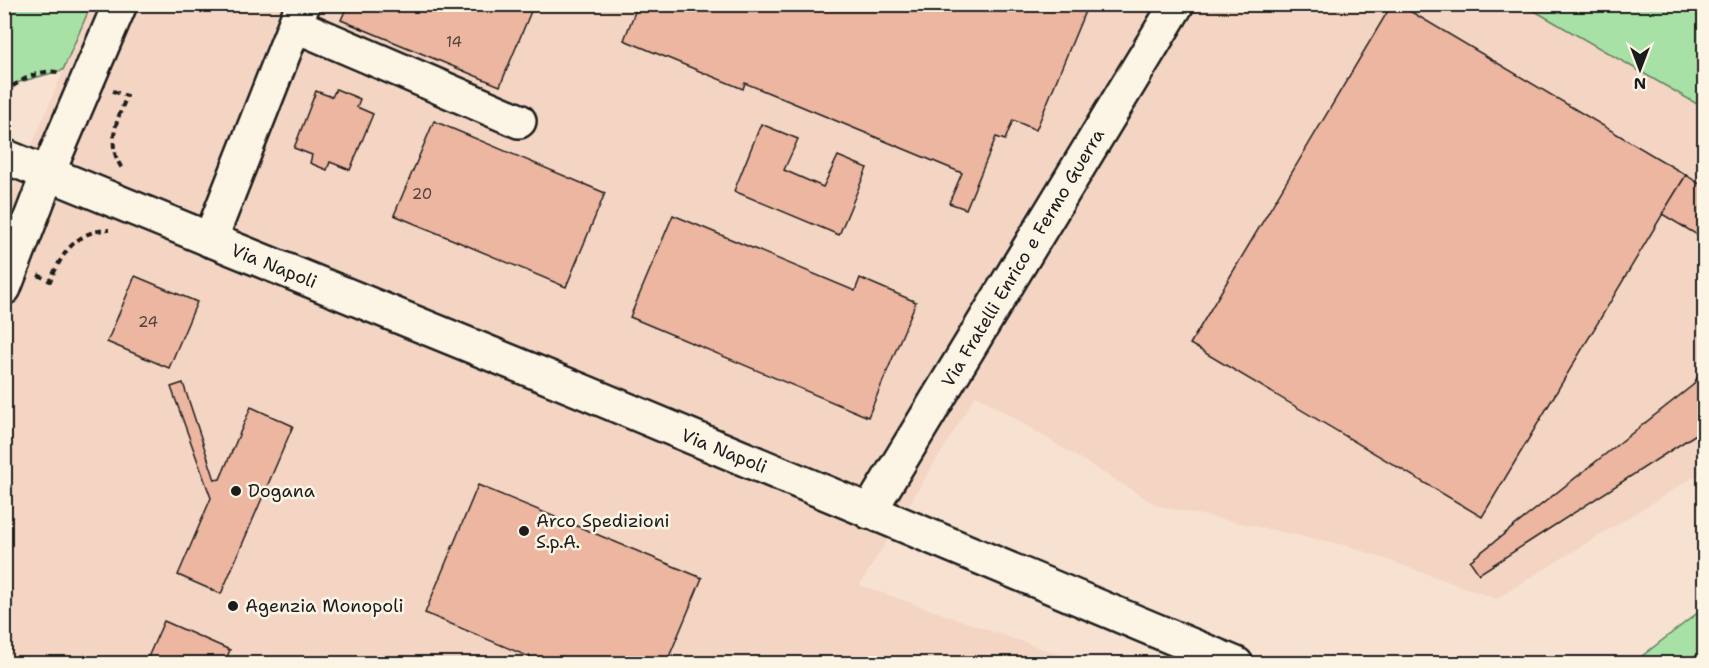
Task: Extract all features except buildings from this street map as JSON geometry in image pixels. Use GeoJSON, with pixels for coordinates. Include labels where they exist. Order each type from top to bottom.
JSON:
{"type":"FeatureCollection","features":[{"type":"Feature","properties":{"kind":"street"},"geometry":{"type":"LineString","coordinates":[[4,288],[47,174],[120,4]]}},
{"type":"Feature","properties":{"kind":"street","name":"Via Fratelli Enrico e Fermo Guerra"},"geometry":{"type":"LineString","coordinates":[[869,512],[1177,4]]}},
{"type":"Feature","properties":{"kind":"street"},"geometry":{"type":"LineString","coordinates":[[299,15],[519,121]]}},
{"type":"Feature","properties":{"kind":"street","name":"Via Napoli"},"geometry":{"type":"LineString","coordinates":[[210,240],[299,15]]}},
{"type":"Feature","properties":{"kind":"street","name":"Via Napoli"},"geometry":{"type":"LineString","coordinates":[[4,156],[1236,663]]}},
{"type":"Feature","properties":{"kind":"shaded area"},"geometry":{"type":"Polygon","coordinates":[[[91,5],[1704,5],[1704,471],[1496,599],[1349,546],[1158,506],[976,395],[860,585],[1083,663],[33,663],[5,658],[4,211],[91,5]]]}},
{"type":"Feature","properties":{"kind":"green space"},"geometry":{"type":"Polygon","coordinates":[[[5,4],[91,5],[63,70],[5,86],[5,4]]]}},
{"type":"Feature","properties":{"kind":"green space"},"geometry":{"type":"Polygon","coordinates":[[[1524,5],[1704,5],[1704,108],[1524,5]]]}},
{"type":"Feature","properties":{"kind":"green space"},"geometry":{"type":"Polygon","coordinates":[[[1704,608],[1704,663],[1633,663],[1704,608]]]}},
{"type":"Feature","properties":{"kind":"place","name":"Dogana"},"geometry":{"type":"Point","coordinates":[236,491]}},
{"type":"Feature","properties":{"kind":"place","name":"Arco Spedizioni S.p.A."},"geometry":{"type":"Point","coordinates":[524,531]}},
{"type":"Feature","properties":{"kind":"place","name":"Agenzia Monopoli"},"geometry":{"type":"Point","coordinates":[233,606]}}]}
